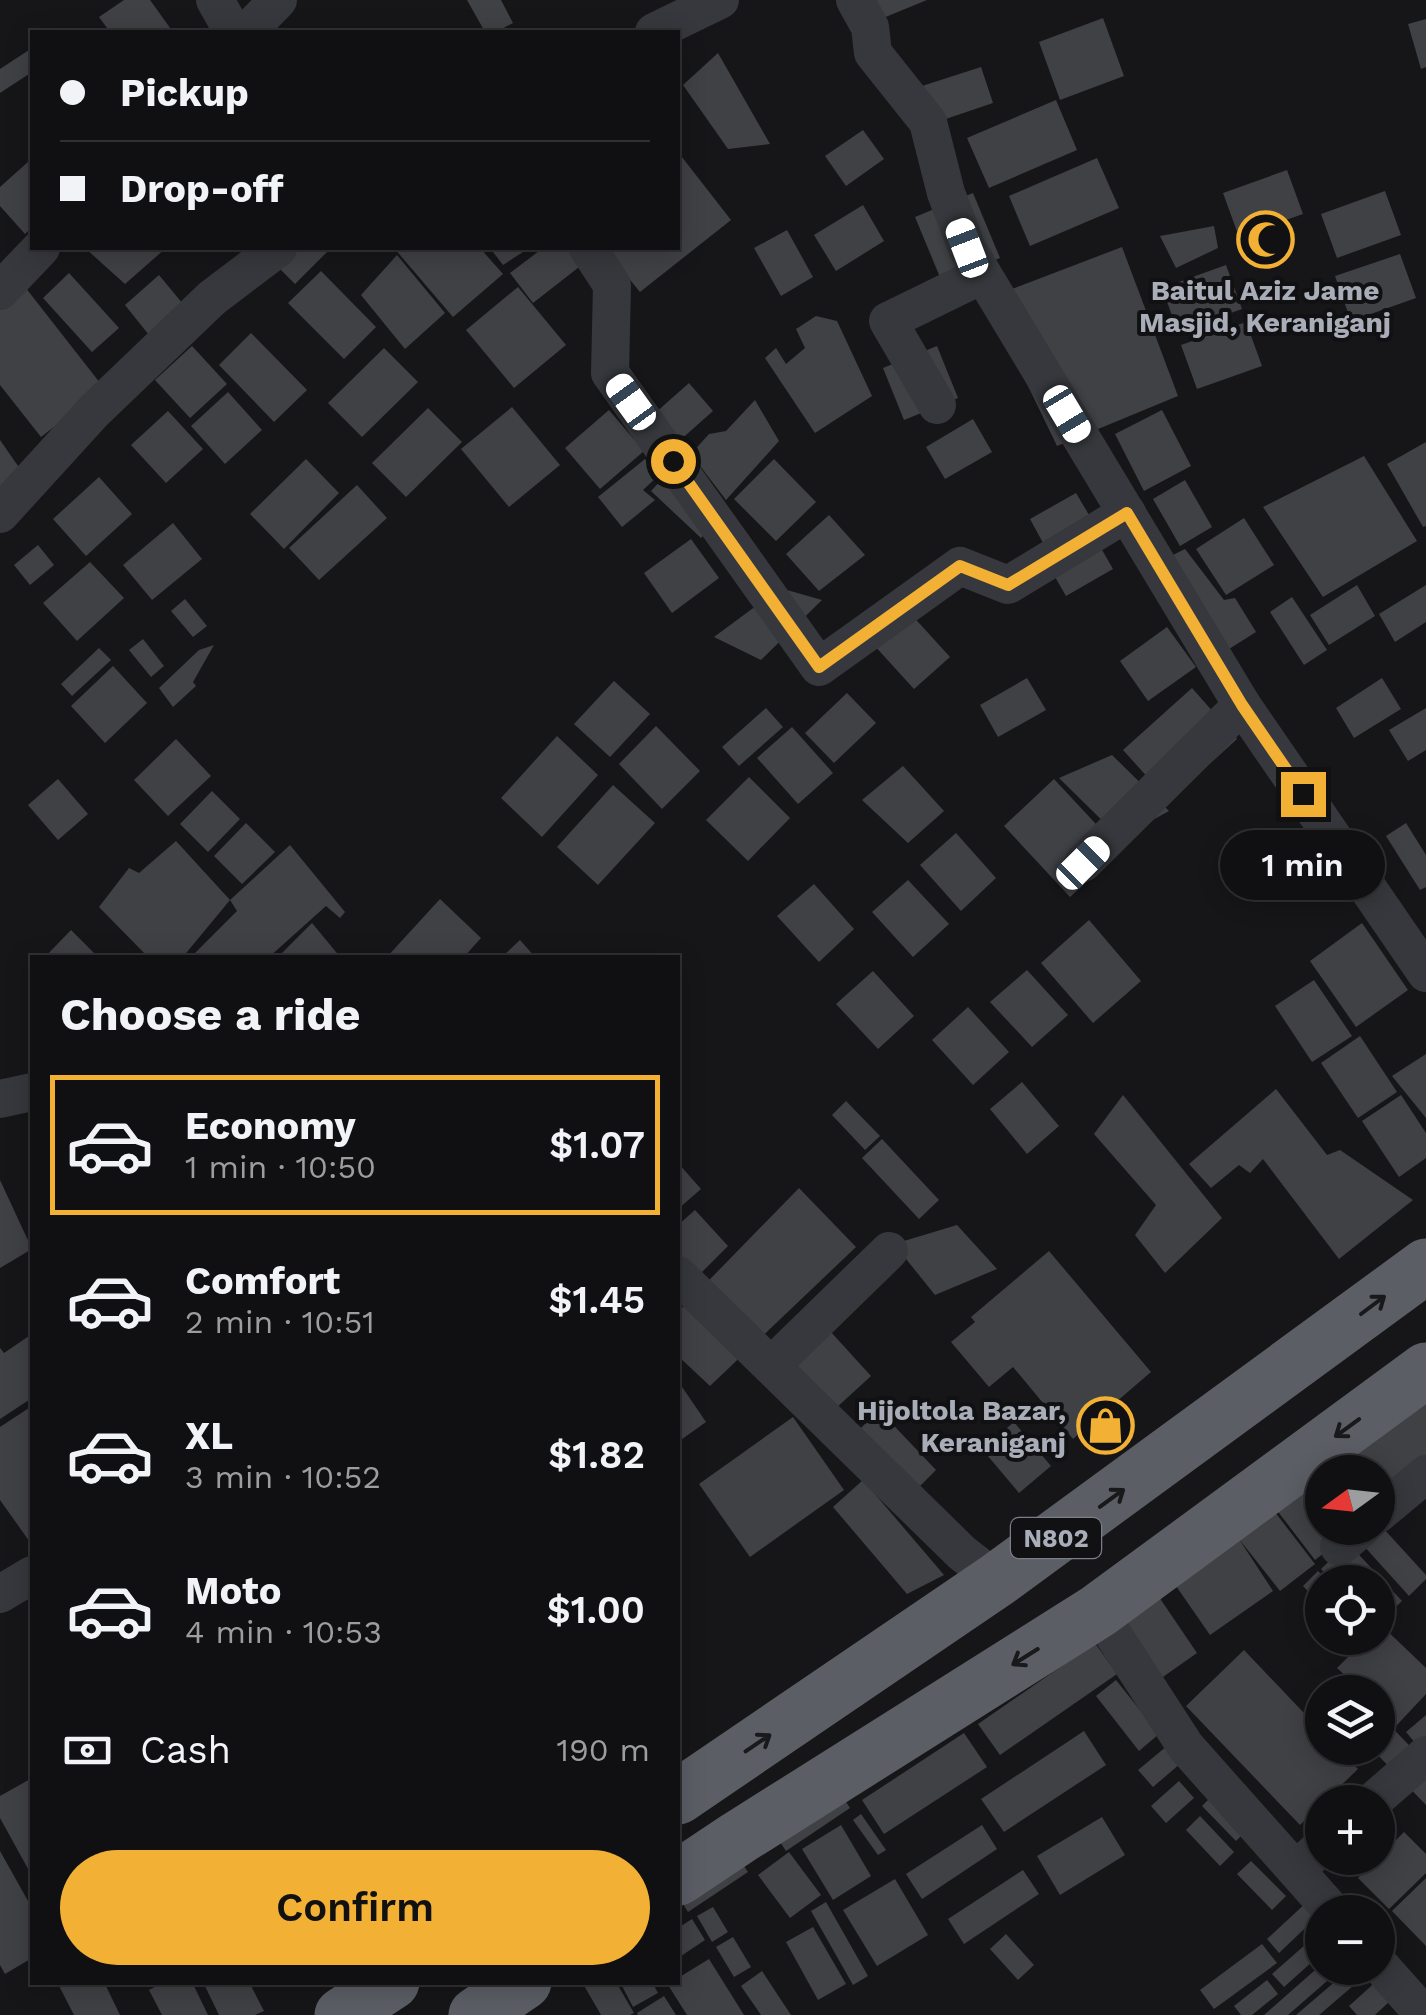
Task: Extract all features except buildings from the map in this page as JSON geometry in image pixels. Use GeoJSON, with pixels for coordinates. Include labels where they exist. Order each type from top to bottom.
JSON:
{"type":"FeatureCollection","features":[{"type":"Feature","properties":{"kind":"highway","name":"N802"},"geometry":{"type":"LineString","coordinates":[[680,1796],[997,1580],[1426,1266]]}},
{"type":"Feature","properties":{"kind":"highway","name":"N802"},"geometry":{"type":"LineString","coordinates":[[680,1877],[1098,1611],[1426,1370]]}},
{"type":"Feature","properties":{"kind":"highway"},"geometry":{"type":"LineString","coordinates":[[342,2015],[387,1985]]}},
{"type":"Feature","properties":{"kind":"street"},"geometry":{"type":"LineString","coordinates":[[215,0],[232,30]]}},
{"type":"Feature","properties":{"kind":"street"},"geometry":{"type":"LineString","coordinates":[[249,30],[278,0]]}},
{"type":"Feature","properties":{"kind":"street"},"geometry":{"type":"LineString","coordinates":[[658,30],[720,0]]}},
{"type":"Feature","properties":{"kind":"street"},"geometry":{"type":"LineString","coordinates":[[855,0],[870,26],[873,53],[928,122],[946,193],[967,248],[1242,705],[1426,973]]}},
{"type":"Feature","properties":{"kind":"street"},"geometry":{"type":"LineString","coordinates":[[0,291],[40,250]]}},
{"type":"Feature","properties":{"kind":"street"},"geometry":{"type":"LineString","coordinates":[[0,514],[94,412],[212,298],[275,250]]}},
{"type":"Feature","properties":{"kind":"street"},"geometry":{"type":"LineString","coordinates":[[589,250],[612,286],[610,373],[819,667],[960,566],[1008,585],[1127,513]]}},
{"type":"Feature","properties":{"kind":"street"},"geometry":{"type":"LineString","coordinates":[[937,405],[888,321],[978,277]]}},
{"type":"Feature","properties":{"kind":"street"},"geometry":{"type":"LineString","coordinates":[[1083,863],[1242,705]]}},
{"type":"Feature","properties":{"kind":"street"},"geometry":{"type":"LineString","coordinates":[[0,1099],[30,1092]]}},
{"type":"Feature","properties":{"kind":"street"},"geometry":{"type":"LineString","coordinates":[[771,1366],[890,1251]]}},
{"type":"Feature","properties":{"kind":"street"},"geometry":{"type":"LineString","coordinates":[[680,1277],[962,1553],[997,1580]]}},
{"type":"Feature","properties":{"kind":"street"},"geometry":{"type":"LineString","coordinates":[[1395,1500],[1426,1474]]}},
{"type":"Feature","properties":{"kind":"street"},"geometry":{"type":"LineString","coordinates":[[0,1594],[30,1576]]}},
{"type":"Feature","properties":{"kind":"street"},"geometry":{"type":"LineString","coordinates":[[1098,1611],[1186,1747],[1305,1854]]}},
{"type":"Feature","properties":{"kind":"street"},"geometry":{"type":"LineString","coordinates":[[1392,1785],[1426,1755]]}},
{"type":"Feature","properties":{"kind":"street"},"geometry":{"type":"LineString","coordinates":[[1395,1982],[1424,2015]]}},
{"type":"Feature","properties":{"kind":"place","name":"Baitul Aziz Jame Masjid, Keraniganj"},"geometry":{"type":"Point","coordinates":[1265,239]}},
{"type":"Feature","properties":{"kind":"place","name":"Hijoltola Bazar, Keraniganj"},"geometry":{"type":"Point","coordinates":[1105,1426]}},
{"type":"Feature","properties":{"kind":"route"},"geometry":{"type":"LineString","coordinates":[[673,461],[819,667],[960,566],[1008,585],[1127,513],[1242,705],[1303,794]]}}]}
